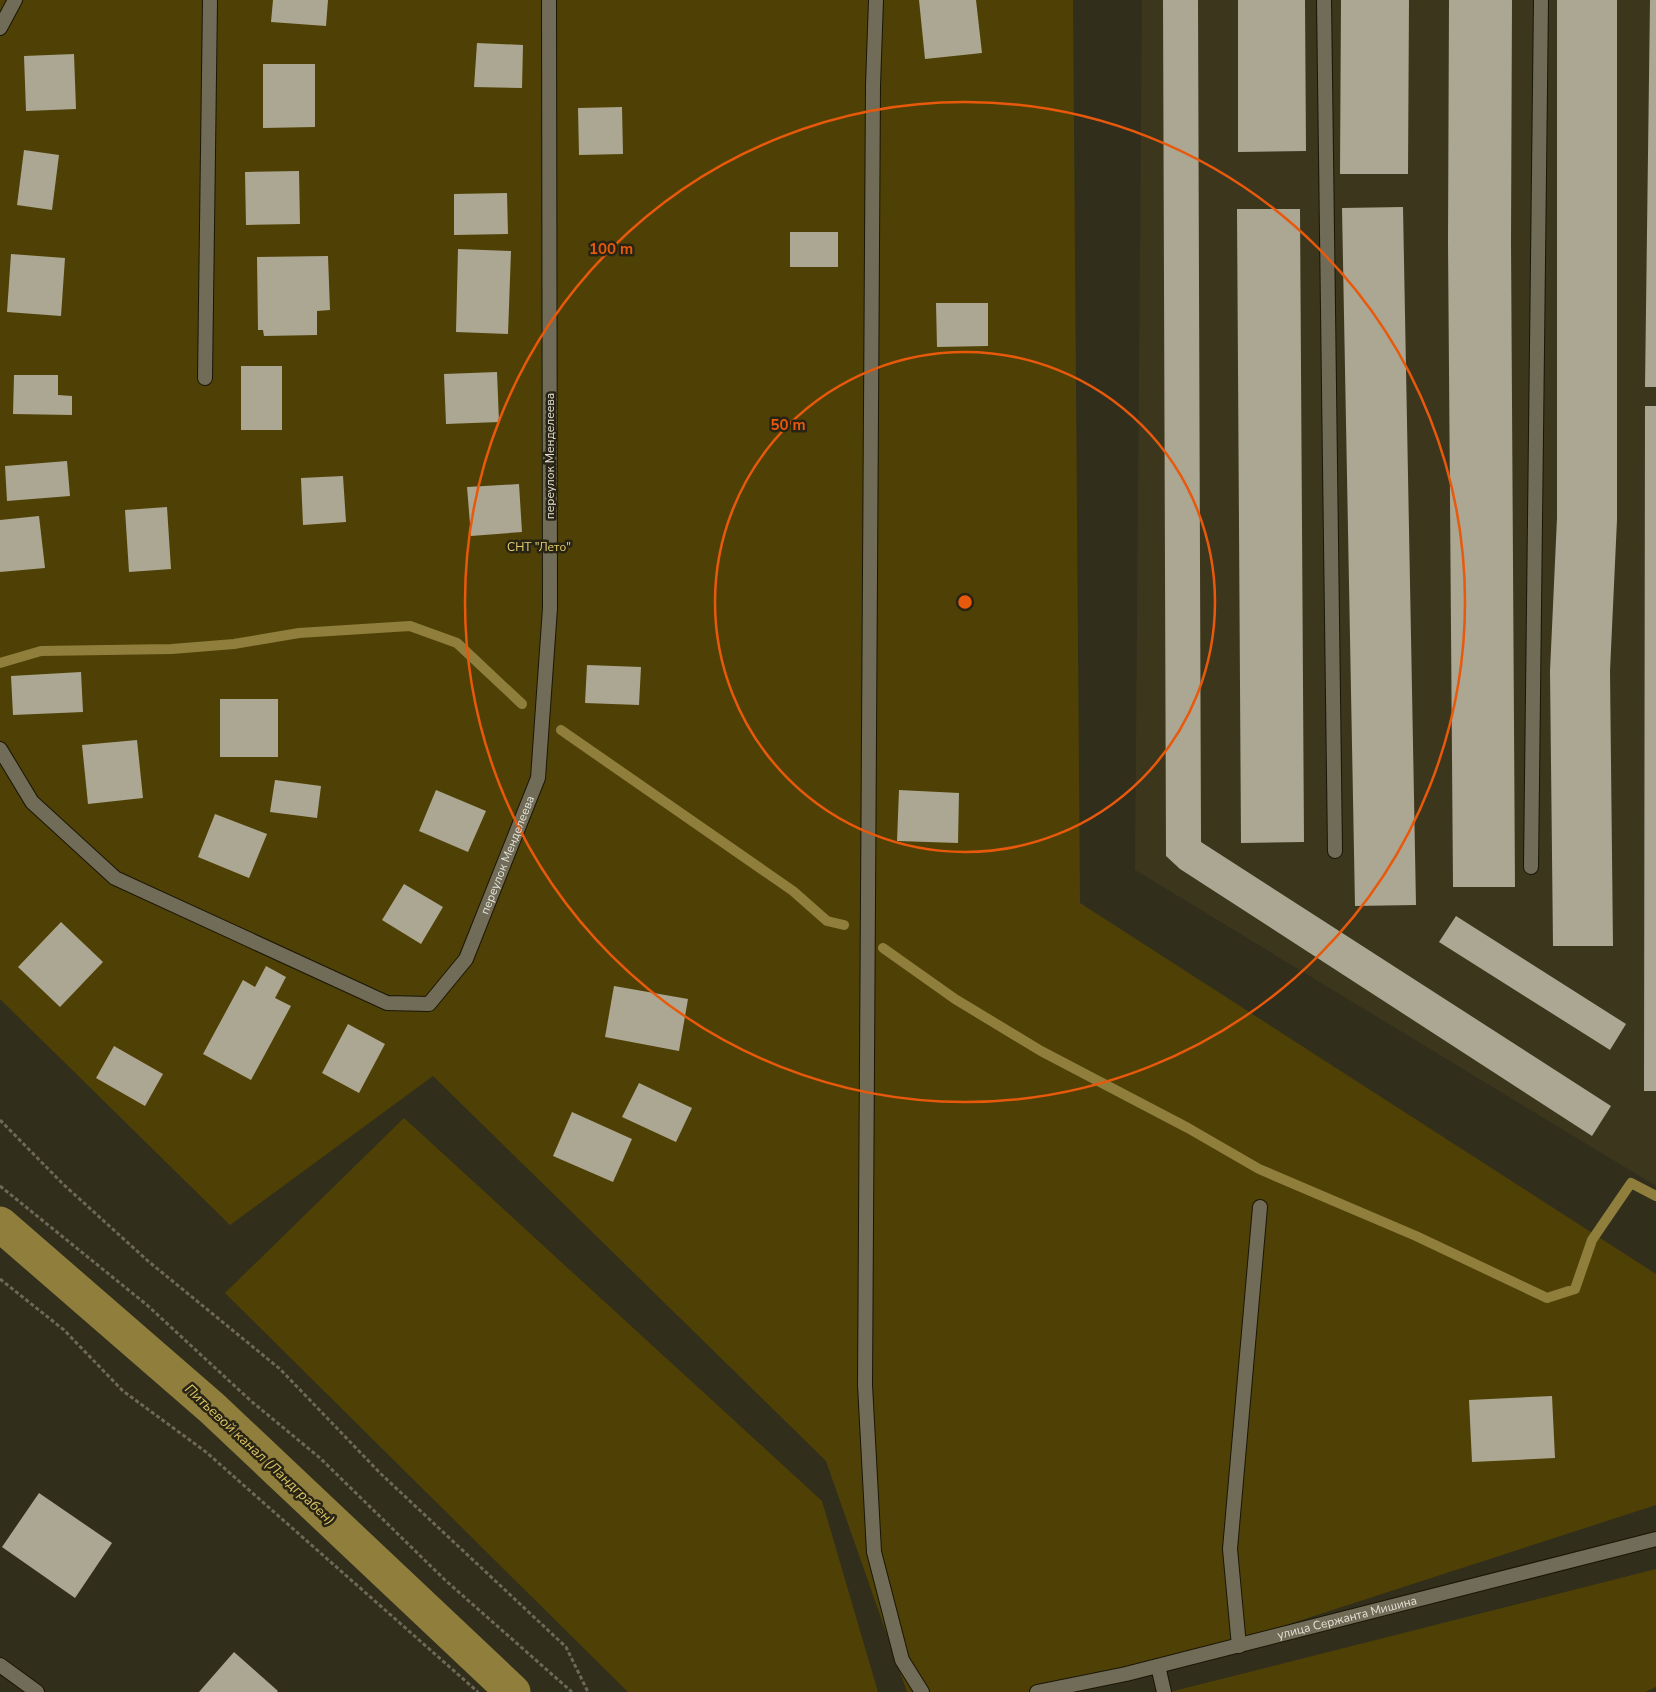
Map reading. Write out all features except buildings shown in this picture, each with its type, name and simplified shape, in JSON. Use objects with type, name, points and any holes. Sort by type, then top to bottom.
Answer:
[{"type":"street","points":[[0,28],[15,0]]},
{"type":"street","points":[[205,378],[210,0]]},
{"type":"street","name":"переулок Менделеева","points":[[0,749],[32,802],[115,878],[387,1003],[429,1004],[466,959],[538,778],[550,608],[548,0]]},
{"type":"street","points":[[876,0],[873,95],[865,1385],[874,1552],[902,1660],[922,1692]]},
{"type":"street","points":[[1324,0],[1335,851]]},
{"type":"street","points":[[1531,867],[1541,0]]},
{"type":"street","points":[[1239,1646],[1230,1549],[1260,1207]]},
{"type":"street","name":"улица Сержанта Мишина","points":[[1037,1692],[1126,1674],[1656,1540]]},
{"type":"street","points":[[0,1665],[37,1692]]},
{"type":"street","points":[[1158,1666],[1164,1692]]},
{"type":"path","points":[[0,1120],[63,1184],[148,1261],[280,1369],[381,1474],[566,1647],[588,1692]]},
{"type":"path","points":[[0,1186],[147,1306],[251,1401],[320,1458],[445,1580],[572,1692]]},
{"type":"path","points":[[0,1279],[64,1330],[123,1391],[206,1452],[478,1692]]},
{"type":"shaded area","points":[[1142,0],[1656,0],[1656,1186],[1135,870]]},
{"type":"green space","name":"СНТ \"Лето\"","points":[[0,0],[1073,0],[1080,903],[1656,1274],[1656,1505],[1080,1692],[907,1692],[826,1461],[433,1076],[230,1225],[0,999]]},
{"type":"green space","points":[[404,1118],[822,1501],[878,1692],[628,1692],[225,1293]]},
{"type":"green space","points":[[1656,1569],[1656,1687],[1645,1692],[1170,1692]]},
{"type":"waterway","points":[[0,663],[41,651],[172,649],[234,644],[299,633],[410,626],[457,643],[522,704]]},
{"type":"waterway","points":[[561,730],[793,891],[827,921],[844,925]]},
{"type":"waterway","points":[[883,948],[955,999],[1041,1051],[1188,1128],[1259,1169],[1416,1236],[1547,1298],[1575,1289],[1592,1240],[1631,1183],[1656,1196]]},
{"type":"waterway","name":"Питьевой канал (Ландграбен)","points":[[0,1224],[212,1408],[513,1692]]}]
